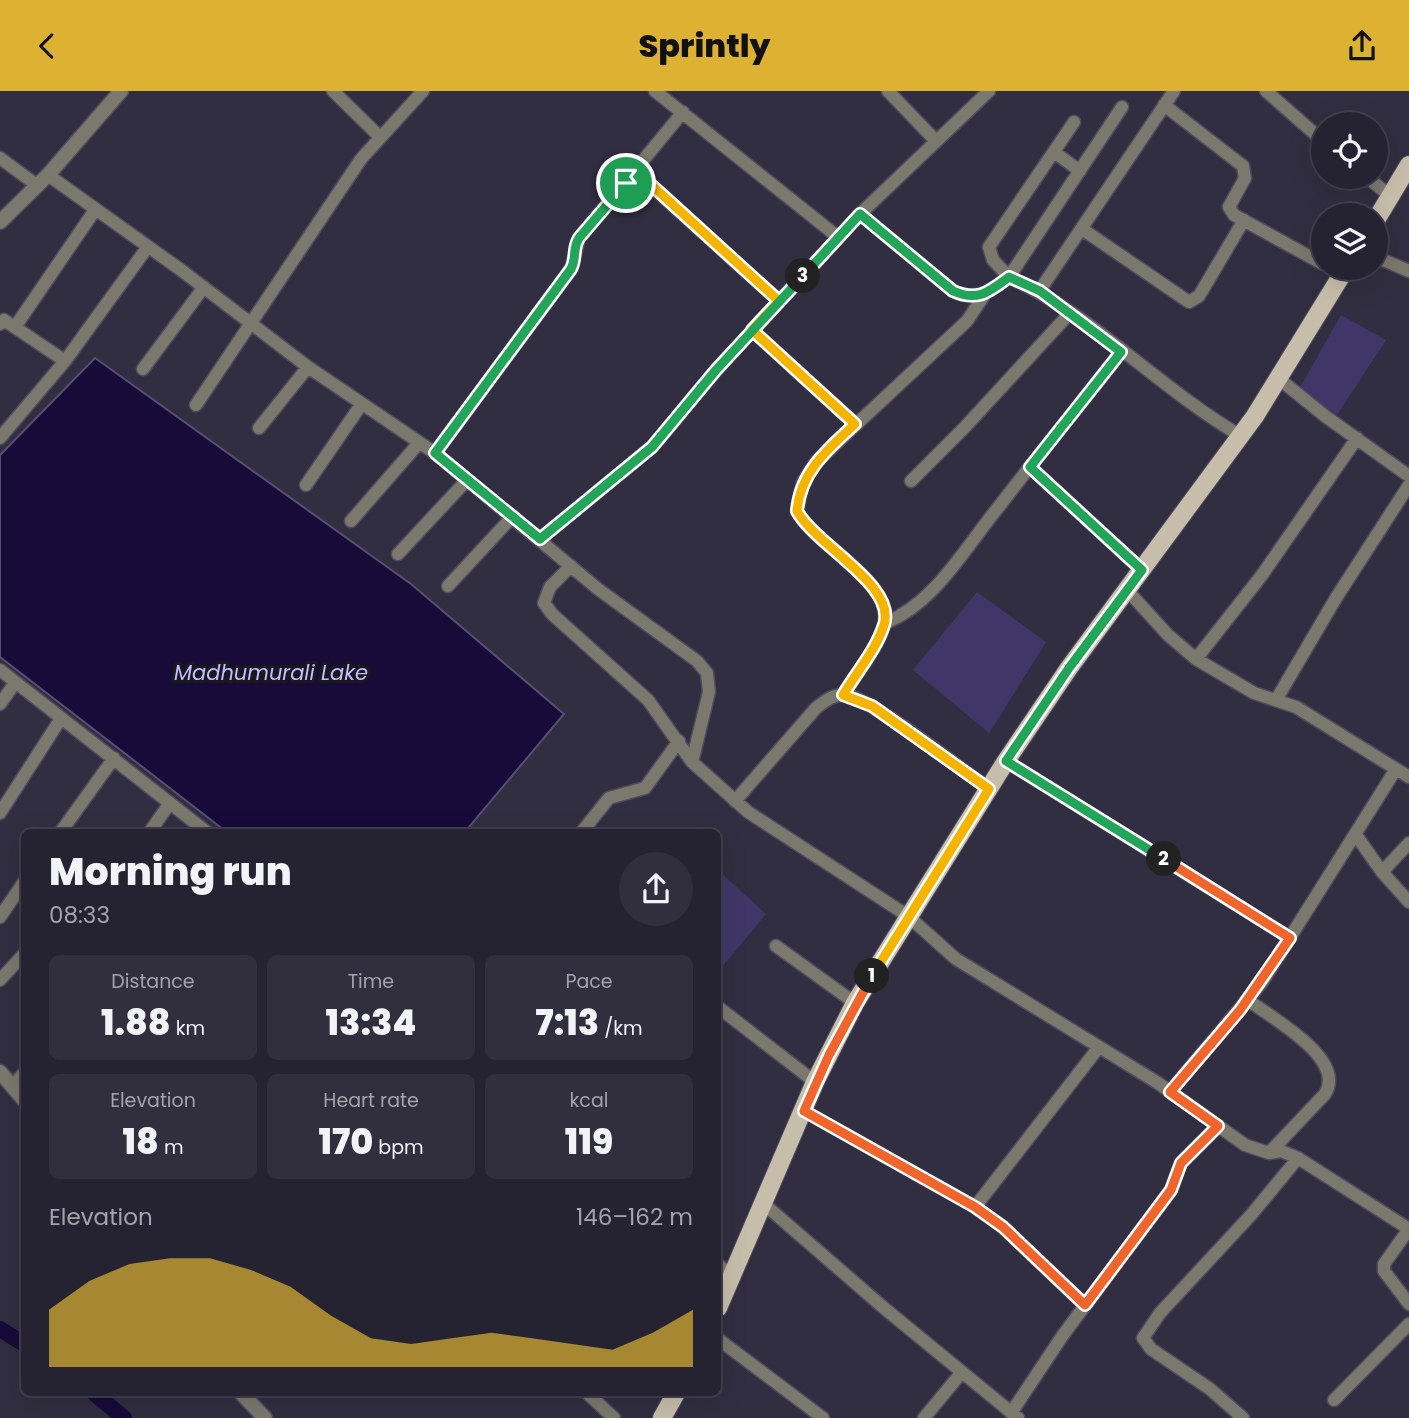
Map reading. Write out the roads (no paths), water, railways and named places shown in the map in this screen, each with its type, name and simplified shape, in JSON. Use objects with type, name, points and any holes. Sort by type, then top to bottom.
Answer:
[{"type":"main road","points":[[1386,203],[1409,165]]},
{"type":"main road","points":[[721,1292],[725,1270],[764,1204],[815,1083],[855,1003],[1006,761],[1127,590],[1241,436],[1278,378],[1333,280]]},
{"type":"main road","points":[[662,1418],[670,1396]]},
{"type":"street","points":[[0,222],[43,181],[121,91]]},
{"type":"street","points":[[333,91],[380,137]]},
{"type":"street","points":[[196,405],[317,221],[380,137],[423,91]]},
{"type":"street","points":[[655,91],[838,237]]},
{"type":"street","points":[[888,91],[936,141]]},
{"type":"street","points":[[540,539],[652,447],[752,330],[838,237],[989,91]]},
{"type":"street","points":[[1040,291],[1174,91]]},
{"type":"street","points":[[1266,91],[1311,130]]},
{"type":"street","points":[[1164,105],[1242,166],[1245,178],[1229,207],[1244,220],[1311,257]]},
{"type":"street","points":[[843,695],[885,623],[886,609],[882,597],[814,535],[797,511],[803,482],[816,462],[948,340],[977,308],[983,296],[1009,277],[1122,107]]},
{"type":"street","points":[[435,453],[571,269],[579,238],[683,112]]},
{"type":"street","points":[[1074,122],[989,247],[993,260],[1009,277],[1040,291],[1198,411],[1241,436]]},
{"type":"street","points":[[1054,152],[1080,171]]},
{"type":"street","points":[[0,158],[95,210],[204,287],[361,405],[435,453],[571,566],[697,660],[707,673],[709,692],[692,762]]},
{"type":"street","points":[[636,171],[779,301]]},
{"type":"street","points":[[1382,189],[1391,196]]},
{"type":"street","points":[[65,361],[5,322],[95,210]]},
{"type":"street","points":[[860,214],[953,291],[966,296],[983,296]]},
{"type":"street","points":[[1082,229],[1189,302],[1199,296],[1244,220]]},
{"type":"street","points":[[0,438],[65,361],[147,248]]},
{"type":"street","points":[[1388,262],[1409,271]]},
{"type":"street","points":[[143,369],[204,287]]},
{"type":"street","points":[[911,481],[965,428],[1070,313]]},
{"type":"street","points":[[752,330],[855,424]]},
{"type":"street","points":[[885,623],[901,617],[918,604],[1121,352]]},
{"type":"street","points":[[259,428],[308,367]]},
{"type":"street","points":[[1278,378],[1409,476]]},
{"type":"street","points":[[306,485],[361,405]]},
{"type":"street","points":[[1196,659],[1270,564],[1357,438]]},
{"type":"street","points":[[351,521],[419,443]]},
{"type":"street","points":[[1030,467],[1142,570]]},
{"type":"street","points":[[398,554],[467,480]]},
{"type":"street","points":[[1276,700],[1336,598],[1409,485]]},
{"type":"street","points":[[448,586],[513,516]]},
{"type":"street","points":[[571,566],[550,587],[544,603],[552,614],[648,701],[692,762],[735,801],[851,882],[908,916],[956,958],[1170,1092],[1245,1145],[1269,1153],[1281,1151],[1298,1158],[1409,1229],[1384,1264],[1384,1271],[1409,1304]]},
{"type":"street","points":[[1127,590],[1168,635],[1196,659],[1254,693],[1320,720],[1409,777]]},
{"type":"street","points":[[0,670],[203,829]]},
{"type":"street","points":[[0,704],[15,683]]},
{"type":"street","points":[[735,801],[816,708],[830,697],[843,695],[872,706],[989,789]]},
{"type":"street","points":[[0,813],[61,720]]},
{"type":"street","points":[[584,829],[609,798],[645,788],[679,741]]},
{"type":"street","points":[[63,829],[114,758]]},
{"type":"street","points":[[1006,761],[1290,938]]},
{"type":"street","points":[[1170,1092],[1248,1000],[1396,769]]},
{"type":"street","points":[[152,829],[170,803]]},
{"type":"street","points":[[1356,835],[1382,872],[1409,902]]},
{"type":"street","points":[[1382,872],[1409,843]]},
{"type":"street","points":[[0,916],[21,887]]},
{"type":"street","points":[[776,946],[855,1003]]},
{"type":"street","points":[[0,980],[21,957]]},
{"type":"street","points":[[1248,1000],[1309,1046],[1331,1072],[1331,1085],[1325,1094],[1269,1153]]},
{"type":"street","points":[[721,1009],[815,1083]]},
{"type":"street","points":[[975,1207],[1100,1047]]},
{"type":"street","points":[[0,1072],[21,1096]]},
{"type":"street","points":[[13,1085],[21,1076]]},
{"type":"street","points":[[804,1111],[975,1207],[1003,1227],[1085,1305]]},
{"type":"street","points":[[764,1204],[1015,1415],[1085,1305],[1171,1190],[1181,1163],[1218,1126]]},
{"type":"street","points":[[1243,1418],[1210,1389],[1151,1349],[1143,1338],[1160,1313],[1251,1215],[1298,1158]]},
{"type":"street","points":[[1334,1400],[1409,1324]]},
{"type":"street","points":[[721,1341],[823,1418]]},
{"type":"street","points":[[924,1418],[962,1372]]},
{"type":"street","points":[[244,1396],[265,1418]]},
{"type":"street","points":[[590,1396],[614,1418]]},
{"type":"water","name":"Madhumurali Lake","points":[[95,358],[411,584],[564,714],[467,829],[223,829],[0,657],[0,455]]},
{"type":"waterway","points":[[0,1329],[21,1342]]},
{"type":"waterway","points":[[98,1396],[124,1418]]}]
